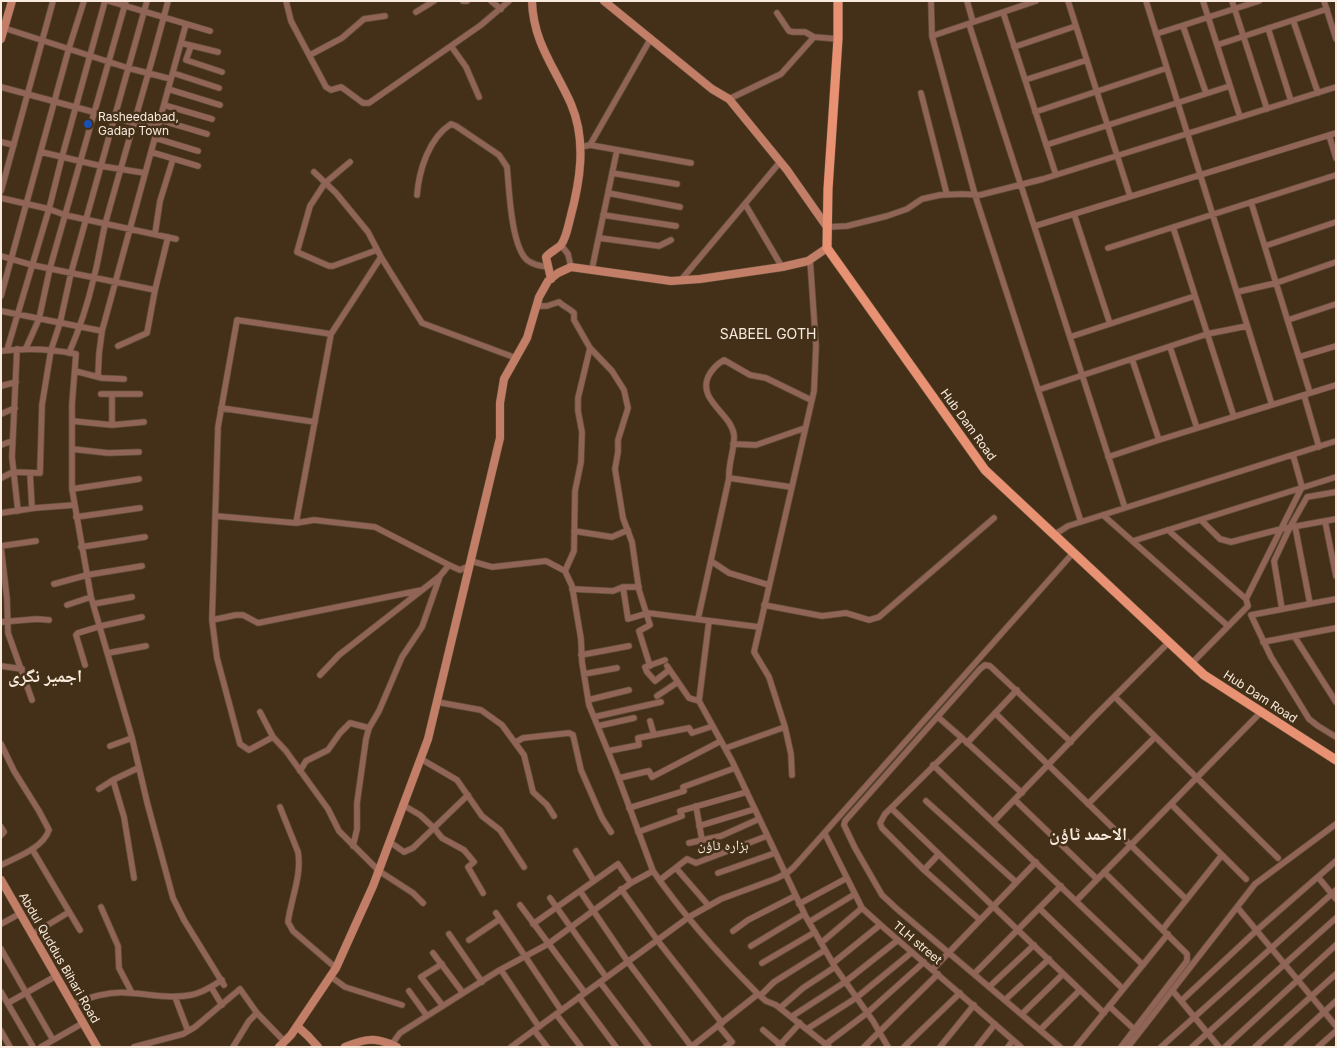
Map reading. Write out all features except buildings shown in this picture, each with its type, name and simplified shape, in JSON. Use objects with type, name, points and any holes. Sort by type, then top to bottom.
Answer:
[{"type":"main road","points":[[827,248],[828,189],[838,39],[838,1]]},
{"type":"main road","name":"Hub Dam Road","points":[[827,248],[985,470],[1191,664],[1218,685],[1336,760]]},
{"type":"street","points":[[1,38],[12,1]]},
{"type":"street","points":[[1,191],[53,1]]},
{"type":"street","points":[[1,296],[84,1]]},
{"type":"street","points":[[73,1004],[89,997],[132,993],[175,997],[193,995],[223,983],[173,898],[138,768],[132,738],[91,597],[72,489],[72,421],[76,354],[26,348],[4,351],[49,209],[90,55],[107,1],[125,3],[144,12],[210,31]]},
{"type":"street","points":[[1,478],[13,472],[40,473],[42,405],[51,350],[60,323],[71,273],[147,1]]},
{"type":"street","points":[[70,353],[81,327],[106,224],[168,1]]},
{"type":"street","points":[[286,1],[291,20],[328,89],[344,89],[366,103],[369,103],[451,46],[509,1]]},
{"type":"street","points":[[416,12],[434,1]]},
{"type":"street","points":[[491,1],[501,9]]},
{"type":"street","points":[[532,1],[535,30],[544,52],[572,106],[580,134],[581,147],[577,193],[567,232],[561,245],[552,250],[546,257],[551,279]]},
{"type":"street","points":[[604,1],[614,4],[712,89],[729,99],[780,162],[827,227],[847,226],[887,216],[907,209],[922,199],[946,195],[980,196],[1022,185],[1336,87]]},
{"type":"street","points":[[931,1],[932,36],[975,195],[1081,522]]},
{"type":"street","points":[[967,1],[971,23],[1125,508]]},
{"type":"street","points":[[932,36],[1036,1]]},
{"type":"street","points":[[1068,1],[1130,196]]},
{"type":"street","points":[[1146,1],[1272,405]]},
{"type":"street","points":[[1203,1],[1240,117]]},
{"type":"street","points":[[1232,1],[1267,108]]},
{"type":"street","points":[[1156,34],[1259,1]]},
{"type":"street","points":[[1324,1],[1336,39]]},
{"type":"street","points":[[26,348],[39,319],[50,268],[125,3]]},
{"type":"street","points":[[1217,45],[1327,9]]},
{"type":"street","points":[[1003,12],[1056,175]]},
{"type":"street","points":[[778,13],[789,31],[805,32],[814,37],[838,39]]},
{"type":"street","points":[[310,55],[342,38],[364,19],[385,16]]},
{"type":"street","points":[[1293,20],[1318,93]]},
{"type":"street","points":[[98,377],[102,331],[186,24]]},
{"type":"street","points":[[1014,47],[1076,26]]},
{"type":"street","points":[[1183,26],[1206,93]]},
{"type":"street","points":[[4,28],[149,74],[172,76],[219,88]]},
{"type":"street","points":[[1268,28],[1291,101]]},
{"type":"street","points":[[729,99],[781,74],[814,37]]},
{"type":"street","points":[[590,145],[651,38]]},
{"type":"street","points":[[181,43],[218,52]]},
{"type":"street","points":[[191,46],[186,60],[222,72]]},
{"type":"street","points":[[451,46],[466,68],[479,97]]},
{"type":"street","points":[[1025,80],[1087,60]]},
{"type":"street","points":[[1035,112],[1167,68]]},
{"type":"street","points":[[1046,145],[1230,86]]},
{"type":"street","points":[[1,87],[134,123],[158,127]]},
{"type":"street","points":[[168,89],[220,105]]},
{"type":"street","points":[[921,93],[946,195]]},
{"type":"street","points":[[164,105],[212,120]]},
{"type":"street","points":[[160,120],[207,134]]},
{"type":"street","points":[[417,194],[418,179],[425,159],[434,142],[448,126],[452,124],[456,126],[499,155],[507,166],[516,242],[526,259],[534,265],[548,267]]},
{"type":"street","points":[[1035,226],[1336,133]]},
{"type":"street","points":[[1329,135],[1336,158]]},
{"type":"street","points":[[155,138],[198,151]]},
{"type":"street","points":[[1,142],[14,145]]},
{"type":"street","points":[[581,147],[590,145],[691,163]]},
{"type":"street","points":[[592,269],[617,150]]},
{"type":"street","points":[[41,152],[145,174]]},
{"type":"street","points":[[151,152],[198,166]]},
{"type":"street","points":[[155,234],[160,201],[173,159]]},
{"type":"street","points":[[350,162],[326,183],[310,206],[297,252],[333,266],[377,250]]},
{"type":"street","points":[[680,280],[780,162]]},
{"type":"street","points":[[314,172],[326,183],[368,232],[380,257],[422,323],[516,358]]},
{"type":"street","points":[[612,173],[677,184]]},
{"type":"street","points":[[1108,248],[1336,175]]},
{"type":"street","points":[[608,194],[680,206]]},
{"type":"street","points":[[1,198],[49,209],[66,215],[176,239]]},
{"type":"street","points":[[1251,202],[1299,358],[1319,447]]},
{"type":"street","points":[[745,204],[782,267]]},
{"type":"street","points":[[1074,214],[1110,324]]},
{"type":"street","points":[[603,215],[676,226]]},
{"type":"street","points":[[1265,246],[1336,222]]},
{"type":"street","points":[[1173,227],[1234,417]]},
{"type":"street","points":[[118,346],[147,334],[168,237]]},
{"type":"street","points":[[598,238],[659,246],[671,240]]},
{"type":"street","points":[[561,245],[568,254],[571,267]]},
{"type":"street","points":[[134,1047],[183,1034],[240,989],[282,1044],[297,1026],[336,968],[379,871],[428,739],[500,438],[500,403],[504,379],[527,338],[539,297],[551,279],[558,273],[571,267],[671,281],[700,279],[782,267],[810,259],[827,248]]},
{"type":"street","points":[[1,256],[32,265],[155,290]]},
{"type":"street","points":[[296,523],[331,334],[380,257]]},
{"type":"street","points":[[792,775],[791,754],[770,677],[754,652],[814,391],[816,346],[810,259]]},
{"type":"street","points":[[1237,292],[1276,283],[1336,262]]},
{"type":"street","points":[[1070,337],[1195,296]]},
{"type":"street","points":[[537,306],[547,306],[559,302],[564,307],[570,308],[574,313],[574,320],[578,329],[590,348],[619,381],[624,390],[628,408],[618,440],[615,469],[624,518],[632,542],[639,587],[648,613],[650,625],[639,631],[650,666]]},
{"type":"street","points":[[1288,320],[1336,304]]},
{"type":"street","points":[[1,311],[102,331]]},
{"type":"street","points":[[273,737],[249,750],[240,744],[217,658],[212,620],[218,427],[238,320],[331,334]]},
{"type":"street","points":[[1038,390],[1208,334],[1247,326]]},
{"type":"street","points":[[1299,358],[1336,346]]},
{"type":"street","points":[[1170,347],[1197,428]]},
{"type":"street","points":[[565,571],[574,551],[574,491],[581,462],[578,398],[590,348]]},
{"type":"street","points":[[17,349],[12,441],[13,472],[18,511]]},
{"type":"street","points":[[1132,359],[1159,440]]},
{"type":"street","points":[[698,619],[729,478],[728,470],[734,434],[707,392],[706,381],[710,372],[724,360],[750,375],[766,378],[811,400]]},
{"type":"street","points":[[75,371],[98,377],[124,379]]},
{"type":"street","points":[[1,386],[16,382]]},
{"type":"street","points":[[1108,457],[1336,385]]},
{"type":"street","points":[[101,394],[140,394]]},
{"type":"street","points":[[112,395],[112,425]]},
{"type":"street","points":[[1,414],[15,408]]},
{"type":"street","points":[[221,408],[315,422]]},
{"type":"street","points":[[72,421],[112,425],[144,422]]},
{"type":"street","points":[[733,444],[756,445],[805,428]]},
{"type":"street","points":[[1,445],[12,441]]},
{"type":"street","points":[[1054,535],[1068,526],[1336,442]]},
{"type":"street","points":[[72,449],[108,453],[139,452]]},
{"type":"street","points":[[1246,599],[1302,488],[1293,455]]},
{"type":"street","points":[[30,473],[32,508]]},
{"type":"street","points":[[1133,541],[1336,477]]},
{"type":"street","points":[[729,478],[791,487]]},
{"type":"street","points":[[72,489],[139,479]]},
{"type":"street","points":[[1282,609],[1274,561],[1307,497],[1336,492]]},
{"type":"street","points":[[1,513],[32,508],[74,505]]},
{"type":"street","points":[[76,517],[140,508]]},
{"type":"street","points":[[1103,515],[1228,626]]},
{"type":"street","points":[[216,516],[296,523],[314,520],[375,528],[460,570],[470,564],[492,567],[546,562],[565,571],[572,589],[581,639],[588,700],[653,871],[708,941],[759,995],[780,1008],[828,1046],[924,962]]},
{"type":"street","points":[[764,605],[829,617],[846,613],[869,620],[879,617],[994,518]]},
{"type":"street","points":[[1201,520],[1220,538],[1230,542],[1281,528],[1336,520]]},
{"type":"street","points":[[1324,521],[1336,576]]},
{"type":"street","points":[[1292,527],[1310,604]]},
{"type":"street","points":[[574,532],[612,537],[628,530]]},
{"type":"street","points":[[1168,530],[1246,599],[1248,606],[1191,664]]},
{"type":"street","points":[[81,547],[145,537]]},
{"type":"street","points":[[32,700],[8,633],[1,546],[36,541]]},
{"type":"street","points":[[511,1047],[689,917],[721,899],[785,874],[794,867],[1072,553]]},
{"type":"street","points":[[711,561],[729,573],[769,584]]},
{"type":"street","points":[[320,675],[339,655],[440,576],[449,565]]},
{"type":"street","points":[[54,584],[87,575],[142,566]]},
{"type":"street","points":[[353,846],[357,829],[357,803],[369,728],[379,711],[402,657],[422,627],[440,576]]},
{"type":"street","points":[[572,589],[614,591],[624,587],[639,587]]},
{"type":"street","points":[[624,587],[628,619],[648,613],[759,627]]},
{"type":"street","points":[[212,620],[243,615],[251,621],[258,623],[422,590]]},
{"type":"street","points":[[67,605],[91,597]]},
{"type":"street","points":[[93,604],[132,597]]},
{"type":"street","points":[[1336,599],[1251,615],[1271,658],[1309,719],[1336,737]]},
{"type":"street","points":[[85,665],[76,635],[100,626],[142,616]]},
{"type":"street","points":[[1,622],[49,620]]},
{"type":"street","points":[[709,621],[699,701],[726,748],[804,914],[834,965],[888,1047]]},
{"type":"street","points":[[1264,642],[1336,628]]},
{"type":"street","points":[[1294,636],[1336,702]]},
{"type":"street","points":[[994,822],[1093,718],[1168,643]]},
{"type":"street","points":[[108,654],[146,646]]},
{"type":"street","points":[[582,655],[629,646]]},
{"type":"street","points":[[1060,1047],[882,895],[844,825],[845,820],[985,665],[990,666],[1017,690],[1071,742]]},
{"type":"street","points":[[1,666],[22,669]]},
{"type":"street","points":[[650,666],[667,666],[655,681],[645,667],[650,666]]},
{"type":"street","points":[[667,666],[689,698],[699,701]]},
{"type":"street","points":[[584,674],[617,668]]},
{"type":"street","points":[[658,696],[678,682]]},
{"type":"street","points":[[588,700],[629,690]]},
{"type":"street","points":[[967,743],[1017,690]]},
{"type":"street","points":[[1115,698],[1278,858]]},
{"type":"street","points":[[437,702],[481,710],[502,725],[516,742],[524,756],[533,792],[547,805],[554,816]]},
{"type":"street","points":[[594,717],[661,702]]},
{"type":"street","points":[[260,712],[273,737],[286,751],[328,809],[339,831],[379,871],[413,893],[423,903]]},
{"type":"street","points":[[1076,900],[1260,712]]},
{"type":"street","points":[[995,714],[1186,899]]},
{"type":"street","points":[[938,716],[1022,793]]},
{"type":"street","points":[[598,726],[634,718]]},
{"type":"street","points":[[650,721],[654,735]]},
{"type":"street","points":[[300,772],[306,761],[328,750],[350,723],[369,728]]},
{"type":"street","points":[[608,751],[639,745],[638,738],[689,728],[692,733],[713,726]]},
{"type":"street","points":[[726,748],[785,728]]},
{"type":"street","points":[[516,742],[523,738],[569,733],[573,735],[581,770],[602,818],[611,832]]},
{"type":"street","points":[[1088,804],[1155,737]]},
{"type":"street","points":[[110,746],[132,738]]},
{"type":"street","points":[[962,738],[891,808],[881,819],[880,823],[882,828],[924,870],[980,920]]},
{"type":"street","points":[[619,778],[649,771],[652,777],[722,741]]},
{"type":"street","points":[[1,744],[14,771],[49,830],[46,836],[32,849],[1,865]]},
{"type":"street","points":[[421,759],[453,776],[468,794],[485,820],[494,824],[500,830],[524,867]]},
{"type":"street","points":[[933,765],[1143,964]]},
{"type":"street","points":[[99,790],[113,780],[138,768]]},
{"type":"street","points":[[629,808],[684,791],[683,787],[735,768]]},
{"type":"street","points":[[113,780],[124,817],[134,878]]},
{"type":"street","points":[[638,832],[682,816],[680,811],[747,792]]},
{"type":"street","points":[[390,842],[402,851],[408,851],[419,843],[468,794]]},
{"type":"street","points":[[1015,800],[1097,879]]},
{"type":"street","points":[[926,801],[1016,882]]},
{"type":"street","points":[[1171,804],[1246,879]]},
{"type":"street","points":[[404,805],[420,815],[442,838],[467,852],[474,862],[468,867],[483,893]]},
{"type":"street","points":[[696,806],[702,840]]},
{"type":"street","points":[[280,807],[300,859],[298,883],[288,922],[290,929],[336,968]]},
{"type":"street","points":[[891,808],[1104,1013]]},
{"type":"street","points":[[699,826],[755,809]]},
{"type":"street","points":[[689,843],[721,836],[759,819]]},
{"type":"street","points":[[1128,1047],[1255,884],[1336,824]]},
{"type":"street","points":[[1,827],[4,832],[1,835]]},
{"type":"street","name":"TLH street","points":[[825,834],[862,908],[1021,1047]]},
{"type":"street","points":[[660,880],[687,859],[696,863],[767,836]]},
{"type":"street","points":[[32,849],[80,930]]},
{"type":"street","points":[[576,851],[594,881]]},
{"type":"street","points":[[718,873],[775,853]]},
{"type":"street","points":[[924,870],[940,854]]},
{"type":"street","points":[[1163,929],[1222,855]]},
{"type":"street","points":[[1181,1001],[1257,930],[1336,861]]},
{"type":"street","points":[[933,969],[1036,862]]},
{"type":"street","points":[[533,924],[618,864],[630,882]]},
{"type":"street","points":[[676,868],[709,906]]},
{"type":"street","points":[[345,1047],[368,1038],[395,1046],[400,1033],[501,970],[526,958],[548,944],[630,882],[653,871]]},
{"type":"street","points":[[1104,872],[1168,934],[1187,954],[1188,959],[1121,1047]]},
{"type":"street","points":[[1161,1047],[1334,894],[1318,877]]},
{"type":"street","points":[[799,904],[847,878]]},
{"type":"street","name":"Abdul Quddus Bihari Road","points":[[1,880],[97,1047]]},
{"type":"street","points":[[974,974],[1061,886]]},
{"type":"street","points":[[621,889],[732,1042],[725,1047]]},
{"type":"street","points":[[580,891],[628,962],[691,1047],[774,982],[826,950]]},
{"type":"street","points":[[809,922],[855,894]]},
{"type":"street","points":[[733,931],[748,920],[795,896]]},
{"type":"street","points":[[550,898],[606,977]]},
{"type":"street","points":[[520,905],[616,1047]]},
{"type":"street","points":[[101,907],[118,946],[119,968],[132,993]]},
{"type":"street","points":[[1237,907],[1336,1026]]},
{"type":"street","points":[[821,943],[862,908]]},
{"type":"street","points":[[1038,908],[1123,988]]},
{"type":"street","points":[[33,934],[68,912]]},
{"type":"street","points":[[1,924],[20,913]]},
{"type":"street","points":[[496,913],[581,1047]]},
{"type":"street","points":[[752,946],[804,914]]},
{"type":"street","points":[[1192,1047],[1336,918]]},
{"type":"street","points":[[469,940],[500,920]]},
{"type":"street","points":[[780,1008],[834,965],[880,924]]},
{"type":"street","points":[[762,963],[815,932]]},
{"type":"street","points":[[449,934],[482,982]]},
{"type":"street","points":[[1076,1047],[1168,934]]},
{"type":"street","points":[[791,1017],[845,982],[898,940]]},
{"type":"street","points":[[989,987],[1034,945]]},
{"type":"street","points":[[1225,1047],[1336,945]]},
{"type":"street","points":[[1,949],[53,1040]]},
{"type":"street","points":[[807,1029],[856,998],[912,952]]},
{"type":"street","points":[[433,953],[463,993]]},
{"type":"street","points":[[1005,1000],[1049,959]]},
{"type":"street","points":[[442,964],[421,977],[443,1006]]},
{"type":"street","points":[[501,970],[547,1047]]},
{"type":"street","points":[[864,1047],[938,974]]},
{"type":"street","points":[[1022,1014],[1064,974]]},
{"type":"street","points":[[1256,1047],[1336,974]]},
{"type":"street","points":[[8,1004],[56,976]]},
{"type":"street","points":[[330,976],[345,987],[402,1005]]},
{"type":"street","points":[[600,982],[649,1047]]},
{"type":"street","points":[[211,987],[222,1005]]},
{"type":"street","points":[[1040,1030],[1080,990]]},
{"type":"street","points":[[1172,990],[1219,1047]]},
{"type":"street","points":[[1,992],[33,1047]]},
{"type":"street","points":[[409,992],[426,1016]]},
{"type":"street","points":[[904,1047],[960,993]]},
{"type":"street","points":[[175,997],[188,1031]]},
{"type":"street","points":[[1286,1047],[1336,1001]]},
{"type":"street","points":[[940,1047],[974,1005]]},
{"type":"street","points":[[1110,1006],[1135,1030]]},
{"type":"street","points":[[233,1047],[249,1021],[257,1013]]},
{"type":"street","points":[[41,1047],[83,1023]]},
{"type":"street","points":[[763,1030],[780,1046],[800,1023]]},
{"type":"street","points":[[977,1047],[995,1024]]},
{"type":"street","points":[[297,1026],[318,1047]]},
{"type":"street","points":[[1,1031],[10,1047]]},
{"type":"street","points":[[1318,1047],[1336,1031]]},
{"type":"street","points":[[1008,1047],[1014,1040]]},
{"type":"place","name":"Rasheedabad, Gadap Town","points":[[88,124]]},
{"type":"district","name":"SABEEL GOTH","points":[[768,335]]},
{"type":"district","name":"اجمیر نگری","points":[[45,677]]},
{"type":"district","name":"الاحمد ٹاؤن","points":[[1088,835]]},
{"type":"district","name":"ہزارہ ٹاؤن","points":[[723,846]]}]
